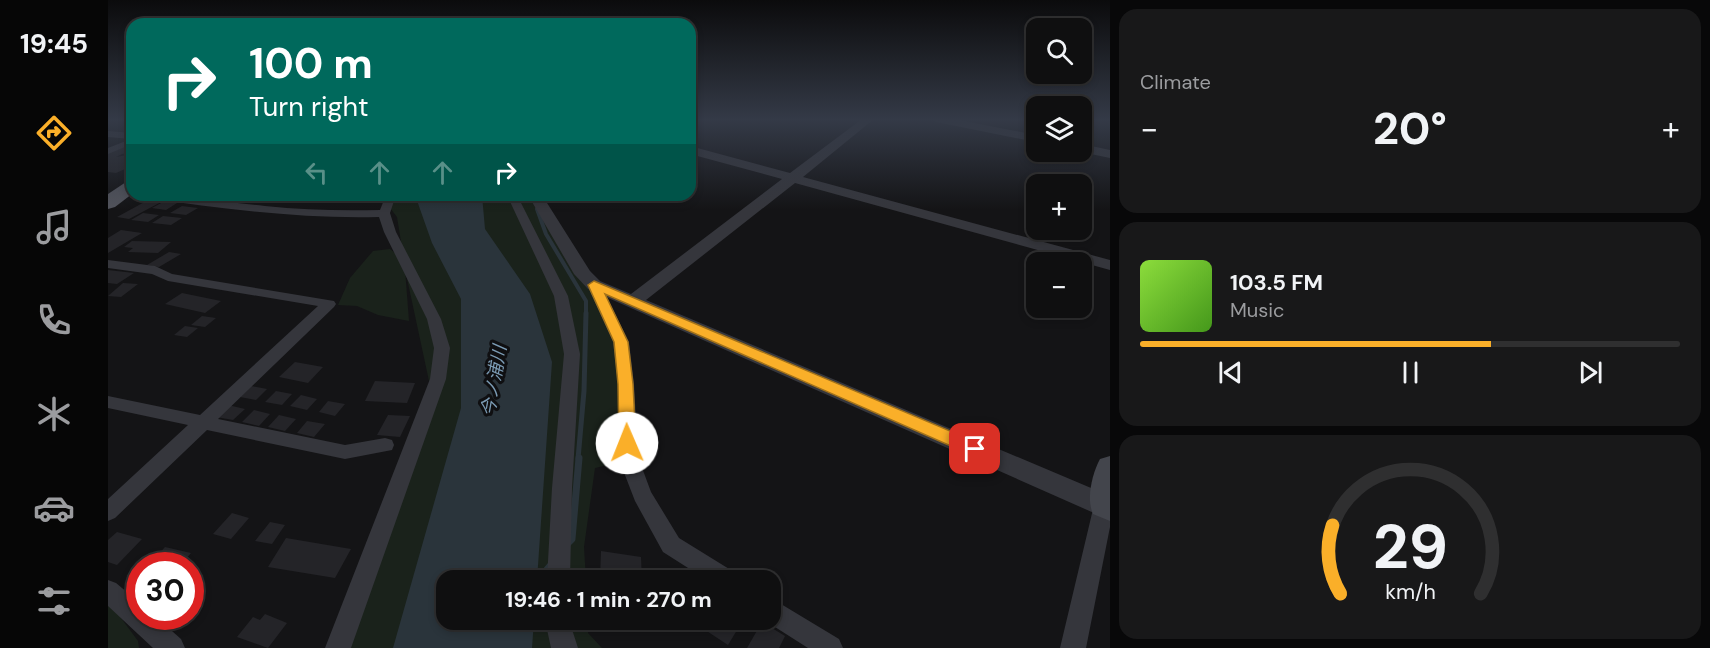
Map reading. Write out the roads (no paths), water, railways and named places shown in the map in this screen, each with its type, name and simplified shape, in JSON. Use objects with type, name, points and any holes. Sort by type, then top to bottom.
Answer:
[{"type":"main road","points":[[108,203],[126,192]]},
{"type":"main road","points":[[1107,506],[1110,467]]},
{"type":"street","points":[[634,301],[830,149]]},
{"type":"street","points":[[1092,150],[1110,154]]},
{"type":"street","points":[[696,152],[1110,265]]},
{"type":"street","points":[[192,201],[297,213],[340,215],[384,213]]},
{"type":"street","points":[[207,203],[211,201]]},
{"type":"street","points":[[338,648],[438,379],[442,348],[434,319],[399,252],[384,213],[389,201]]},
{"type":"street","points":[[515,201],[561,296],[572,354],[562,488],[559,570]]},
{"type":"street","points":[[539,201],[583,274],[594,285],[621,342],[626,384],[628,457],[642,495],[671,545],[710,570]]},
{"type":"street","points":[[108,264],[155,270],[168,277],[329,304],[108,512]]},
{"type":"street","points":[[594,285],[1107,506],[1073,648]]},
{"type":"street","points":[[108,402],[345,452],[385,445]]},
{"type":"street","points":[[108,591],[172,648]]},
{"type":"street","points":[[781,616],[830,648]]},
{"type":"street","points":[[559,630],[565,648]]},
{"type":"water","name":"今ノ浦川","points":[[417,201],[483,201],[485,229],[530,294],[552,362],[538,570],[436,570],[436,630],[533,630],[532,648],[393,648],[461,408],[461,299],[432,243]]},
{"type":"waterway","points":[[537,209],[546,234],[586,301],[586,313]]},
{"type":"waterway","points":[[578,459],[584,391],[586,313]]},
{"type":"waterway","points":[[568,543],[572,539],[579,458]]},
{"type":"waterway","points":[[547,570],[550,566]]}]
